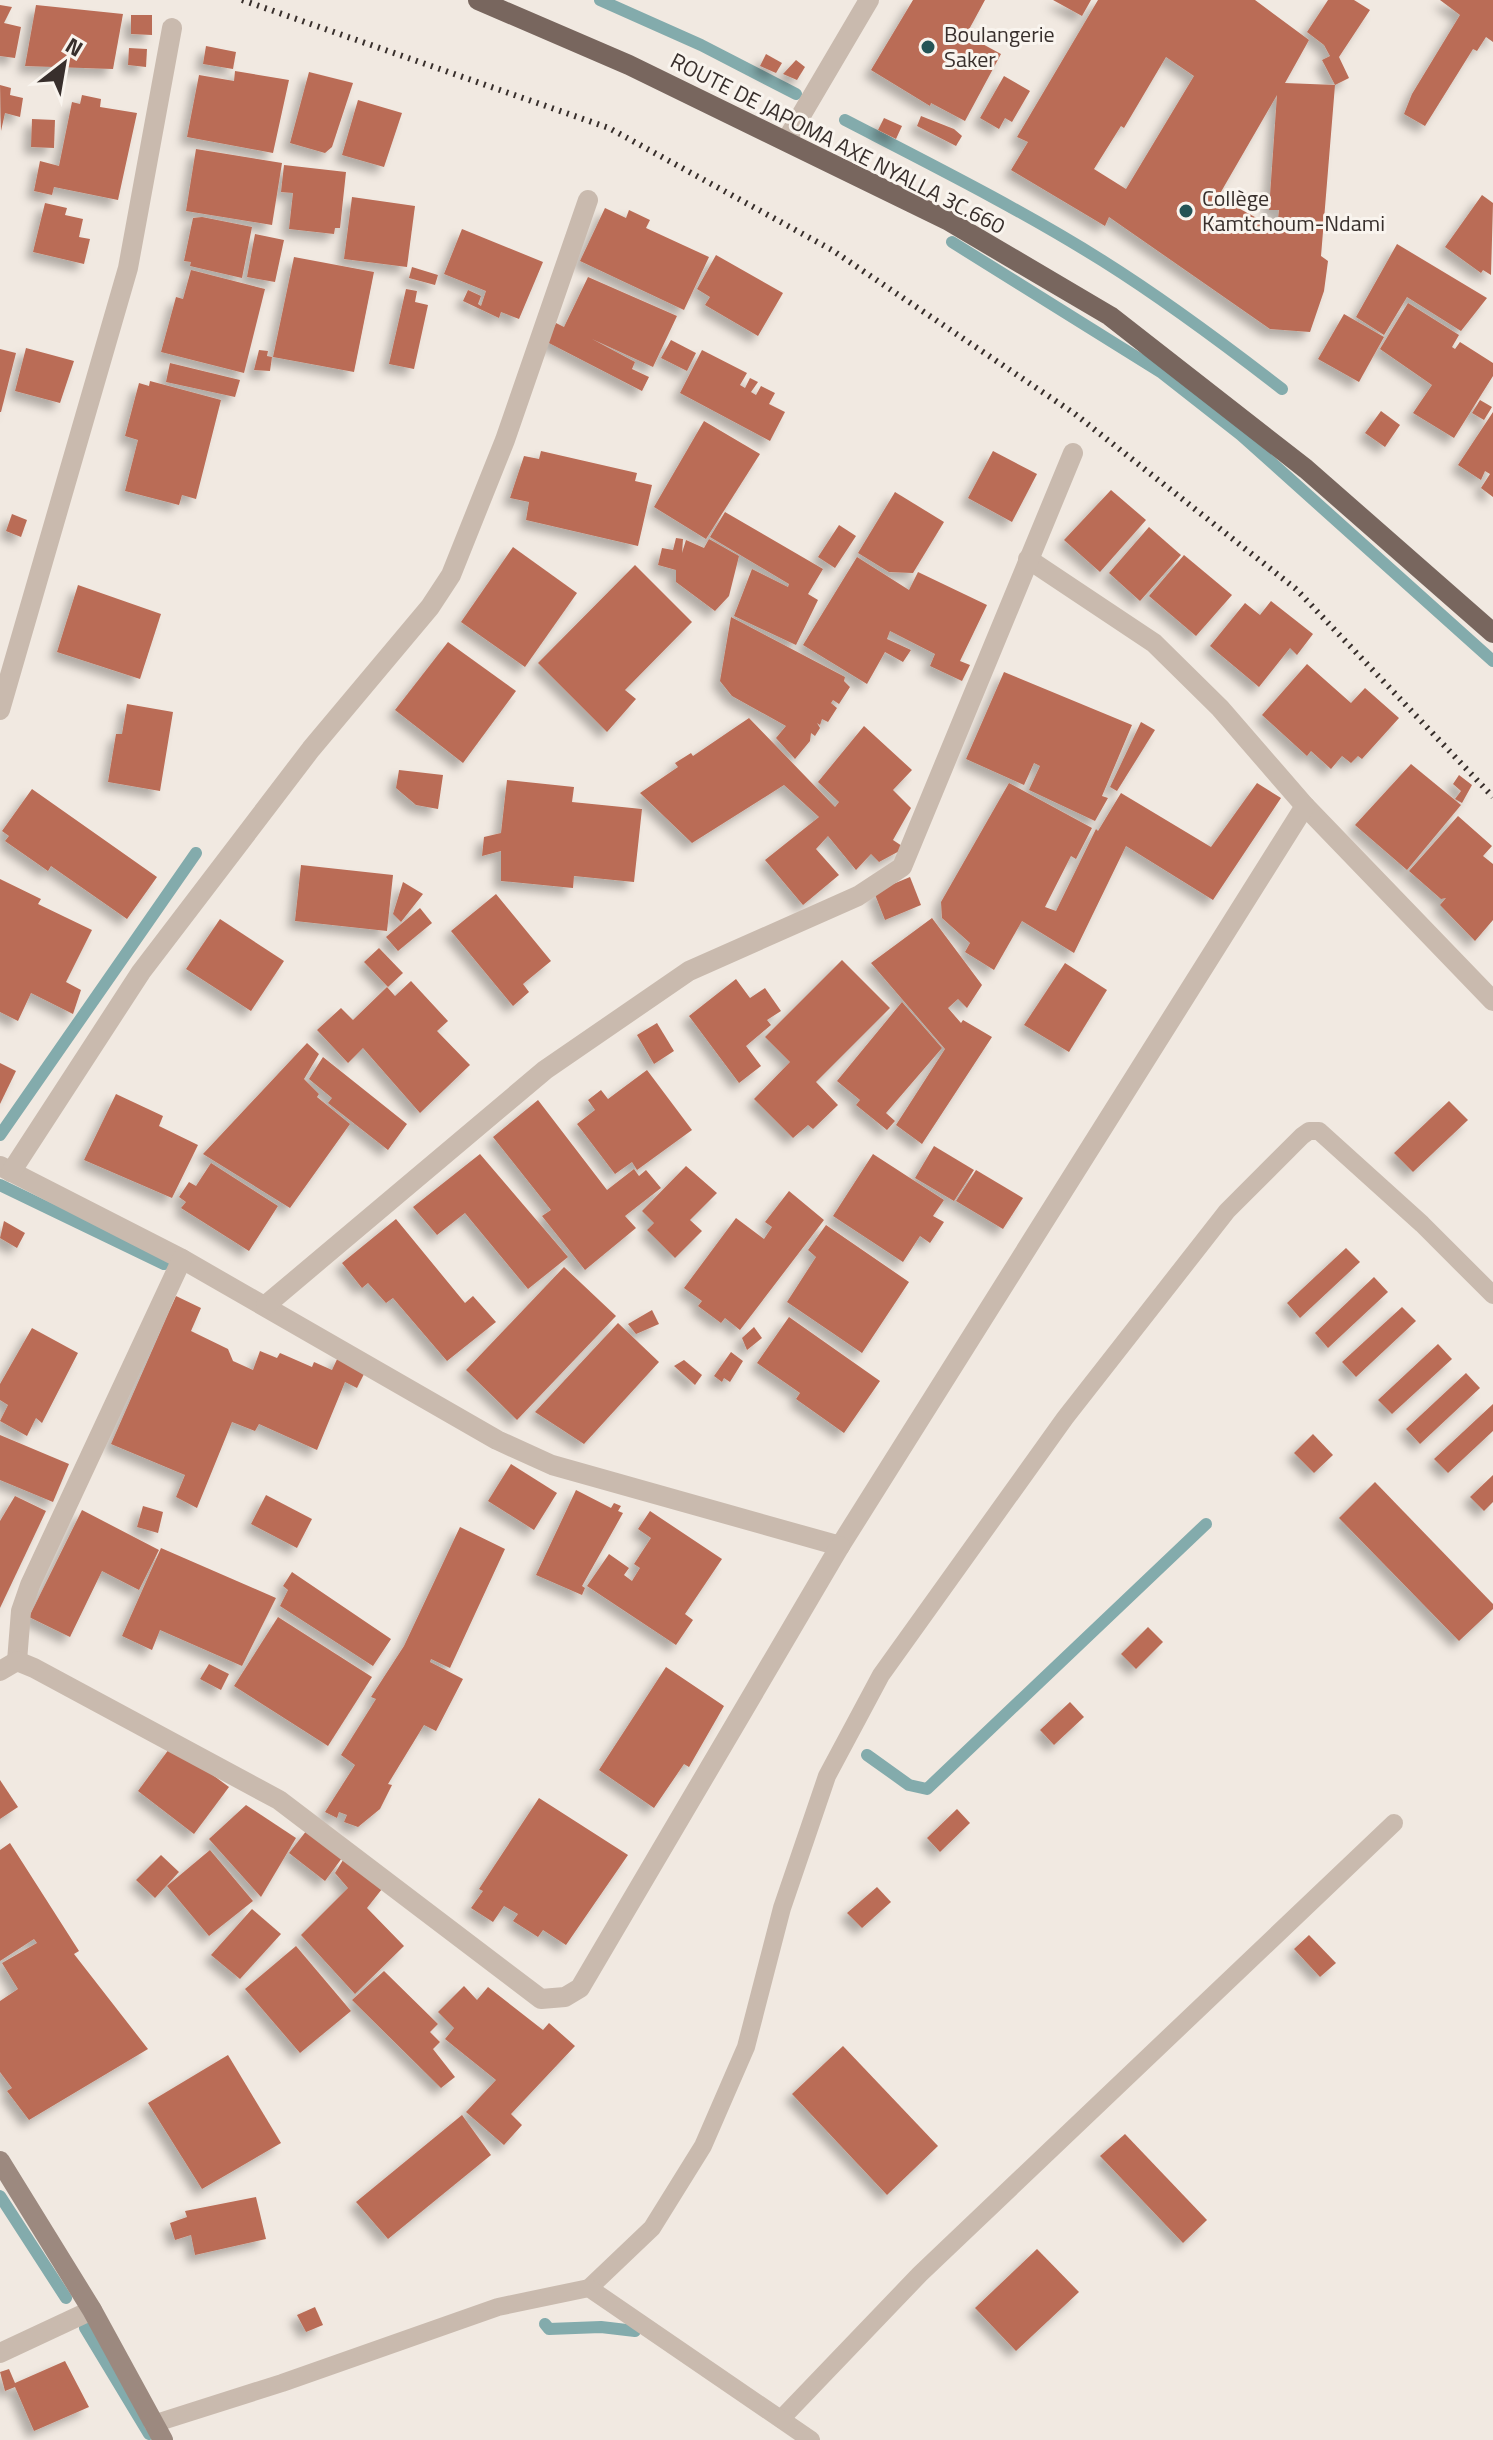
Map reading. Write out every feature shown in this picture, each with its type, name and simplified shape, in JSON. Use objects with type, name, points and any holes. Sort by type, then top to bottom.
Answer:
[{"type":"main road","name":"ROUTE DE JAPOMA AXE NYALLA 3C.660","points":[[478,0],[629,65],[947,220],[1110,316],[1306,469],[1493,633]]},
{"type":"main road","points":[[0,2161],[92,2310],[158,2432]]},
{"type":"street","points":[[786,141],[869,0]]},
{"type":"street","points":[[0,710],[9,641],[128,268],[172,28]]},
{"type":"street","points":[[588,200],[505,440],[451,575],[430,607],[311,749],[141,972],[6,1169],[182,1259],[497,1440],[552,1465],[840,1546]]},
{"type":"street","points":[[266,1305],[545,1070],[689,971],[858,896],[902,867],[1073,453]]},
{"type":"street","points":[[1028,559],[1154,643],[1220,708],[1305,806],[1493,1001]]},
{"type":"street","points":[[182,1259],[30,1585],[8,1666],[279,1800],[541,1999],[565,1997],[580,1988],[840,1546],[1305,806]]},
{"type":"street","points":[[0,2353],[92,2310]]},
{"type":"lane","points":[[158,2432],[282,2383],[498,2307],[589,2288],[652,2228],[703,2146],[746,2047],[782,1908],[827,1776],[881,1675],[1065,1418],[1227,1211],[1302,1136],[1309,1131],[1319,1131],[1422,1224],[1493,1295]]},
{"type":"lane","points":[[781,2419],[920,2274],[1394,1823]]},
{"type":"lane","points":[[589,2288],[811,2440]]},
{"type":"building","points":[[913,0],[985,0],[966,35],[1001,54],[965,121],[931,103],[930,106],[871,70]]},
{"type":"building","points":[[1053,0],[1091,0],[1082,16]]},
{"type":"building","name":"Collège Kamtchoum-Ndami","points":[[1098,0],[1255,0],[1309,40],[1285,83],[1335,85],[1321,256],[1328,261],[1324,291],[1310,332],[1270,329],[1109,217],[1105,226],[1011,170],[1028,142],[1017,137]],"holes":[[[1166,57],[1194,76],[1126,189],[1094,169],[1121,126],[1124,128]],[[1277,95],[1269,210],[1279,210],[1277,229],[1218,197]]]},
{"type":"building","points":[[1328,0],[1354,0],[1370,10],[1339,57],[1349,78],[1335,85],[1322,60],[1330,56],[1324,45],[1307,32]]},
{"type":"building","points":[[1440,0],[1493,0],[1493,42],[1486,37],[1477,51],[1473,49],[1425,126],[1404,114],[1412,94],[1460,15]]},
{"type":"building","points":[[0,5],[12,7],[4,23],[21,27],[15,58],[0,56]]},
{"type":"building","points":[[36,5],[123,14],[113,69],[25,66]]},
{"type":"building","points":[[131,15],[152,15],[152,35],[131,34]]},
{"type":"building","points":[[206,46],[236,52],[233,69],[203,64]]},
{"type":"building","points":[[129,48],[147,49],[146,67],[128,65]]},
{"type":"building","points":[[766,54],[782,63],[776,73],[760,66]]},
{"type":"building","points":[[796,60],[805,67],[797,80],[783,74]]},
{"type":"building","points":[[235,71],[289,80],[273,153],[187,137],[199,75],[234,81]]},
{"type":"building","points":[[309,72],[353,83],[332,147],[325,153],[290,143]]},
{"type":"building","points":[[1004,76],[1030,91],[1012,122],[1005,118],[999,129],[980,118]]},
{"type":"building","points":[[0,85],[11,88],[10,95],[23,98],[20,117],[5,113],[1,131]]},
{"type":"building","points":[[82,95],[101,99],[100,107],[137,113],[118,200],[54,187],[52,195],[34,191],[40,161],[59,166],[72,102],[80,104]]},
{"type":"building","points":[[358,100],[402,113],[384,167],[342,155]]},
{"type":"building","points":[[921,116],[954,129],[962,136],[956,146],[917,126]]},
{"type":"building","points":[[884,118],[902,126],[896,139],[878,130]]},
{"type":"building","points":[[32,119],[55,120],[54,148],[31,147]]},
{"type":"building","points":[[196,149],[282,163],[272,225],[186,211]]},
{"type":"building","points":[[284,165],[346,172],[340,228],[335,228],[334,234],[289,229],[293,193],[281,192]]},
{"type":"building","points":[[1482,195],[1493,203],[1491,275],[1483,270],[1481,273],[1445,247]]},
{"type":"building","points":[[352,197],[415,206],[407,267],[344,259]]},
{"type":"building","points":[[45,203],[67,208],[65,215],[83,219],[79,237],[90,239],[84,264],[33,252]]},
{"type":"building","points":[[605,208],[626,218],[629,210],[650,220],[646,228],[709,257],[684,310],[580,261]]},
{"type":"building","points":[[193,218],[252,227],[242,278],[190,266],[191,262],[184,261]]},
{"type":"building","points":[[462,229],[543,262],[519,319],[501,312],[499,318],[463,301],[468,290],[481,296],[478,304],[481,306],[486,291],[444,274]]},
{"type":"building","points":[[255,234],[284,240],[275,282],[247,277]]},
{"type":"building","points":[[1397,244],[1487,298],[1461,331],[1407,297],[1384,335],[1356,317]]},
{"type":"building","points":[[716,255],[783,293],[758,336],[705,305],[710,297],[697,289]]},
{"type":"building","points":[[294,257],[374,272],[354,372],[273,357]]},
{"type":"building","points":[[412,267],[438,275],[435,285],[409,278]]},
{"type":"building","points":[[191,270],[265,289],[244,373],[161,352],[176,297],[183,299]]},
{"type":"building","points":[[588,277],[677,316],[653,367],[592,339],[635,362],[632,369],[649,377],[642,391],[547,342],[556,323],[564,327]]},
{"type":"building","points":[[406,289],[417,291],[415,302],[428,305],[414,369],[389,364]]},
{"type":"building","points":[[1408,303],[1459,335],[1452,347],[1455,349],[1460,342],[1493,363],[1493,376],[1454,438],[1413,413],[1432,385],[1380,349]]},
{"type":"building","points":[[1344,314],[1384,337],[1359,382],[1318,359]]},
{"type":"building","points":[[671,340],[696,353],[687,371],[661,358]]},
{"type":"building","points":[[26,348],[74,361],[60,403],[15,391]]},
{"type":"building","points":[[0,349],[16,353],[1,412],[0,412]]},
{"type":"building","points":[[259,350],[268,351],[267,356],[272,357],[270,371],[254,370]]},
{"type":"building","points":[[702,350],[747,373],[740,385],[745,388],[750,378],[758,382],[751,392],[756,395],[761,386],[775,393],[769,404],[785,412],[770,441],[680,393]]},
{"type":"building","points":[[170,363],[240,380],[235,397],[166,382]]},
{"type":"building","points":[[150,381],[221,400],[196,499],[182,495],[179,505],[125,491],[138,440],[125,436],[139,383],[149,386]]},
{"type":"building","points":[[1480,400],[1492,407],[1484,420],[1472,413]]},
{"type":"building","points":[[1381,411],[1400,425],[1385,447],[1365,433]]},
{"type":"building","points":[[1493,412],[1493,497],[1481,488],[1490,474],[1485,471],[1481,480],[1458,465]]},
{"type":"building","points":[[704,421],[760,454],[706,539],[654,507]]},
{"type":"building","points":[[541,451],[637,473],[635,481],[652,485],[638,546],[526,520],[529,502],[510,498],[524,456],[539,459]]},
{"type":"building","points":[[993,451],[1037,474],[1012,522],[968,498]]},
{"type":"building","points":[[1111,490],[1146,520],[1100,572],[1064,540]]},
{"type":"building","points":[[895,492],[944,522],[913,573],[889,572],[858,553]]},
{"type":"building","points":[[725,512],[823,569],[808,594],[818,600],[796,645],[734,616],[752,569],[788,587],[789,584],[710,537]]},
{"type":"building","points":[[12,514],[27,520],[21,537],[6,531]]},
{"type":"building","points":[[839,525],[856,536],[835,568],[818,557]]},
{"type":"building","points":[[1149,527],[1181,555],[1140,601],[1109,573]]},
{"type":"building","points":[[676,538],[683,539],[682,553],[686,540],[704,548],[709,539],[739,556],[729,596],[715,611],[676,582],[676,570],[658,565],[662,548],[673,550]]},
{"type":"building","points":[[513,547],[577,593],[525,667],[461,622]]},
{"type":"building","points":[[1184,555],[1232,595],[1196,636],[1149,596]]},
{"type":"building","points":[[857,557],[909,590],[918,572],[987,605],[960,661],[970,665],[962,681],[930,666],[935,654],[890,631],[887,639],[911,650],[903,662],[885,652],[867,684],[803,645]]},
{"type":"building","points":[[635,565],[692,622],[625,690],[636,699],[607,732],[538,663]]},
{"type":"building","points":[[78,585],[161,614],[140,679],[57,652]]},
{"type":"building","points":[[1271,601],[1313,634],[1297,655],[1290,648],[1259,687],[1210,646],[1245,603],[1260,615]]},
{"type":"building","points":[[731,617],[845,677],[844,681],[850,687],[839,704],[833,700],[831,703],[837,708],[828,722],[822,719],[820,725],[817,723],[820,728],[815,736],[811,733],[810,741],[795,759],[776,738],[786,726],[732,696],[720,681]]},
{"type":"building","points":[[448,642],[516,691],[463,763],[395,710]]},
{"type":"building","points":[[1307,664],[1351,703],[1365,688],[1399,718],[1362,759],[1358,756],[1351,763],[1342,756],[1331,769],[1311,751],[1307,756],[1262,715]]},
{"type":"building","points":[[1004,672],[1132,725],[1102,796],[1108,798],[1095,821],[1029,790],[1040,766],[1034,763],[1024,785],[966,759]]},
{"type":"building","points":[[127,704],[173,712],[160,791],[108,782],[116,734],[122,734]]},
{"type":"building","points":[[749,718],[835,807],[839,802],[818,782],[864,726],[912,770],[893,790],[911,808],[893,840],[905,848],[879,862],[871,854],[856,870],[828,836],[816,849],[839,875],[803,905],[765,860],[819,817],[784,785],[692,843],[640,793],[678,767],[675,763],[691,753],[693,756]]},
{"type":"building","points":[[1141,722],[1155,730],[1117,791],[1110,787]]},
{"type":"building","points":[[1411,764],[1461,805],[1407,870],[1355,825]]},
{"type":"building","points":[[399,770],[443,775],[438,809],[416,805],[396,788]]},
{"type":"building","points":[[1459,775],[1472,785],[1462,803],[1455,799],[1461,791],[1453,784]]},
{"type":"building","points":[[507,780],[574,787],[572,802],[642,809],[634,882],[574,876],[573,888],[501,881],[501,851],[482,856],[484,837],[501,833]]},
{"type":"building","points":[[1009,783],[1092,828],[1076,859],[1071,856],[1045,907],[1056,911],[1096,829],[1098,831],[1121,793],[1211,847],[1257,783],[1281,798],[1213,900],[1126,846],[1074,953],[1022,921],[994,970],[965,952],[970,943],[942,918],[941,902]]},
{"type":"building","points":[[32,789],[157,877],[127,919],[51,866],[48,871],[5,841],[9,836],[2,831]]},
{"type":"building","points":[[1458,816],[1492,846],[1483,856],[1493,864],[1493,920],[1475,941],[1440,905],[1446,898],[1441,899],[1409,871]]},
{"type":"building","points":[[301,865],[393,875],[387,931],[295,921]]},
{"type":"building","points":[[910,877],[921,905],[885,920],[874,892]]},
{"type":"building","points":[[0,879],[41,899],[38,904],[92,930],[66,982],[81,990],[73,1014],[31,993],[18,1021],[0,1012]]},
{"type":"building","points":[[403,882],[423,894],[401,922],[393,914]]},
{"type":"building","points":[[496,894],[551,961],[523,984],[529,992],[513,1006],[451,931]]},
{"type":"building","points":[[420,908],[432,923],[398,951],[386,937]]},
{"type":"building","points":[[932,918],[982,985],[967,1008],[958,999],[948,1008],[961,1023],[963,1020],[992,1037],[922,1144],[896,1125],[945,1049],[871,963]]},
{"type":"building","points":[[220,919],[284,961],[251,1011],[186,969]]},
{"type":"building","points":[[379,948],[403,973],[388,987],[364,962]]},
{"type":"building","points":[[842,960],[890,1008],[816,1082],[838,1105],[813,1129],[808,1125],[793,1138],[754,1099],[790,1062],[765,1037]]},
{"type":"building","points":[[1065,963],[1107,990],[1069,1052],[1024,1025]]},
{"type":"building","points":[[736,979],[750,998],[765,988],[781,1011],[767,1020],[771,1025],[746,1046],[761,1066],[739,1083],[689,1016]]},
{"type":"building","points":[[411,981],[448,1021],[437,1031],[470,1065],[420,1113],[363,1048],[348,1063],[317,1030],[341,1008],[353,1020],[387,987],[395,996]]},
{"type":"building","points":[[902,1002],[942,1048],[886,1113],[895,1121],[887,1130],[856,1105],[860,1100],[837,1081]]},
{"type":"building","points":[[657,1023],[674,1051],[654,1064],[637,1035]]},
{"type":"building","points":[[307,1043],[319,1054],[304,1079],[319,1094],[317,1097],[350,1124],[290,1208],[203,1154]]},
{"type":"building","points":[[323,1057],[407,1124],[388,1150],[328,1103],[332,1098],[309,1079]]},
{"type":"building","points":[[0,1063],[16,1071],[0,1104]]},
{"type":"building","points":[[647,1070],[692,1130],[637,1170],[632,1162],[615,1174],[577,1124],[595,1110],[588,1100],[601,1090],[608,1099]]},
{"type":"building","points":[[116,1094],[163,1116],[159,1126],[198,1145],[172,1198],[84,1160]]},
{"type":"building","points":[[538,1100],[607,1190],[634,1169],[639,1176],[646,1170],[661,1188],[625,1216],[636,1228],[585,1270],[542,1216],[551,1210],[493,1137]]},
{"type":"building","points":[[1449,1101],[1468,1120],[1413,1172],[1394,1153]]},
{"type":"building","points":[[934,1146],[974,1170],[954,1201],[915,1178]]},
{"type":"building","points":[[480,1154],[568,1257],[528,1289],[465,1213],[437,1235],[413,1207]]},
{"type":"building","points":[[873,1154],[944,1200],[933,1216],[944,1222],[930,1243],[920,1236],[903,1262],[833,1216]]},
{"type":"building","points":[[211,1163],[278,1206],[249,1251],[181,1208],[186,1202],[179,1197],[189,1182],[196,1186]]},
{"type":"building","points":[[686,1166],[717,1193],[690,1220],[702,1231],[675,1258],[647,1230],[654,1223],[642,1211]]},
{"type":"building","points":[[976,1170],[1023,1198],[1003,1229],[956,1201]]},
{"type":"building","points":[[789,1191],[824,1220],[740,1330],[725,1318],[721,1323],[698,1306],[702,1301],[684,1288],[736,1218],[764,1239],[772,1227],[765,1222]]},
{"type":"building","points":[[396,1219],[465,1303],[473,1296],[496,1322],[447,1361],[393,1298],[386,1303],[368,1283],[362,1288],[342,1263]]},
{"type":"building","points":[[4,1221],[25,1233],[17,1248],[0,1238]]},
{"type":"building","points":[[826,1225],[909,1282],[862,1353],[787,1302],[816,1257],[808,1250]]},
{"type":"building","points":[[1346,1248],[1360,1262],[1300,1318],[1287,1303]]},
{"type":"building","points":[[564,1267],[616,1316],[517,1420],[466,1370]]},
{"type":"building","points":[[1374,1277],[1388,1292],[1328,1348],[1315,1333]]},
{"type":"building","points":[[176,1296],[201,1308],[191,1331],[228,1349],[233,1361],[253,1370],[260,1351],[277,1358],[280,1353],[312,1367],[314,1362],[332,1370],[339,1355],[367,1368],[357,1388],[345,1382],[317,1450],[259,1424],[255,1431],[232,1422],[197,1508],[176,1497],[185,1475],[111,1444]]},
{"type":"building","points":[[1402,1307],[1416,1321],[1356,1377],[1342,1362]]},
{"type":"building","points":[[652,1310],[659,1324],[636,1334],[628,1324]]},
{"type":"building","points":[[789,1317],[880,1381],[844,1433],[796,1399],[800,1393],[757,1363]]},
{"type":"building","points":[[618,1323],[659,1362],[584,1444],[535,1412]]},
{"type":"building","points":[[754,1327],[762,1338],[747,1350],[742,1338]]},
{"type":"building","points":[[32,1328],[78,1353],[42,1423],[36,1418],[27,1436],[0,1421],[8,1405],[0,1400],[0,1384]]},
{"type":"building","points":[[1438,1344],[1452,1359],[1392,1414],[1378,1400]]},
{"type":"building","points":[[731,1352],[743,1361],[730,1382],[724,1378],[722,1382],[714,1376]]},
{"type":"building","points":[[684,1360],[702,1375],[695,1385],[674,1366]]},
{"type":"building","points":[[1466,1373],[1480,1388],[1420,1444],[1406,1429]]},
{"type":"building","points":[[1493,1404],[1493,1431],[1448,1473],[1434,1459]]},
{"type":"building","points":[[1313,1434],[1333,1455],[1314,1473],[1294,1453]]},
{"type":"building","points":[[0,1435],[69,1464],[53,1502],[0,1480]]},
{"type":"building","points":[[511,1464],[557,1493],[534,1530],[488,1501]]},
{"type":"building","points":[[1493,1475],[1493,1502],[1484,1511],[1470,1497]]},
{"type":"building","points":[[1375,1482],[1493,1604],[1493,1609],[1459,1641],[1339,1518]]},
{"type":"building","points":[[576,1490],[611,1508],[614,1503],[621,1506],[618,1511],[623,1513],[582,1586],[585,1588],[582,1595],[536,1575]]},
{"type":"building","points":[[266,1495],[312,1519],[297,1548],[251,1524]]},
{"type":"building","points":[[15,1496],[46,1511],[0,1608],[0,1521]]},
{"type":"building","points":[[143,1506],[163,1512],[158,1533],[137,1527]]},
{"type":"building","points":[[82,1510],[159,1550],[139,1590],[102,1571],[70,1637],[29,1617]]},
{"type":"building","points":[[650,1511],[722,1559],[685,1614],[693,1620],[676,1645],[587,1586],[609,1554],[629,1568],[624,1575],[632,1581],[640,1568],[634,1564],[651,1538],[638,1529]]},
{"type":"building","points":[[460,1527],[505,1549],[450,1668],[431,1659],[430,1662],[463,1679],[436,1731],[424,1725],[388,1784],[392,1785],[380,1809],[358,1827],[344,1822],[347,1815],[339,1812],[337,1818],[325,1812],[355,1765],[341,1755],[376,1699],[371,1697],[404,1646]]},
{"type":"building","points":[[161,1548],[276,1598],[242,1666],[160,1630],[152,1650],[122,1636]]},
{"type":"building","points":[[292,1572],[391,1639],[373,1666],[280,1606],[288,1590],[283,1586]]},
{"type":"building","points":[[278,1617],[372,1677],[328,1746],[234,1686]]},
{"type":"building","points":[[1148,1627],[1163,1642],[1136,1669],[1121,1654]]},
{"type":"building","points":[[209,1664],[229,1674],[221,1690],[200,1679]]},
{"type":"building","points":[[666,1667],[724,1706],[689,1767],[684,1764],[654,1808],[599,1770]]},
{"type":"building","points":[[1070,1702],[1084,1717],[1054,1745],[1040,1730]]},
{"type":"building","points":[[172,1745],[229,1787],[194,1834],[138,1791]]},
{"type":"building","points":[[0,1780],[18,1807],[0,1819]]},
{"type":"building","points":[[539,1798],[628,1855],[566,1945],[543,1930],[538,1937],[513,1921],[518,1914],[504,1906],[493,1922],[471,1908],[483,1891],[479,1889]]},
{"type":"building","points":[[246,1805],[296,1838],[261,1897],[209,1839]]},
{"type":"building","points":[[957,1809],[970,1823],[940,1852],[927,1838]]},
{"type":"building","points":[[307,1830],[342,1858],[325,1881],[289,1853]]},
{"type":"building","points":[[10,1843],[79,1951],[74,1954],[148,2049],[29,2120],[7,2091],[12,2088],[0,2072],[0,2001],[18,1989],[2,1963],[37,1943],[34,1939],[0,1961],[0,1850]]},
{"type":"building","points":[[210,1850],[253,1901],[209,1936],[167,1886]]},
{"type":"building","points":[[161,1855],[179,1872],[155,1898],[136,1880]]},
{"type":"building","points":[[343,1860],[382,1889],[367,1908],[404,1946],[355,1994],[301,1935],[348,1888],[335,1873]]},
{"type":"building","points":[[877,1887],[891,1902],[862,1928],[847,1913]]},
{"type":"building","points":[[252,1909],[281,1934],[240,1979],[211,1955]]},
{"type":"building","points":[[1309,1935],[1336,1963],[1320,1977],[1294,1949]]},
{"type":"building","points":[[296,1946],[351,2011],[300,2053],[245,1989]]},
{"type":"building","points":[[384,1971],[438,2024],[430,2032],[440,2042],[433,2049],[455,2077],[441,2088],[352,2000]]},
{"type":"building","points":[[464,1986],[477,2000],[488,1987],[543,2030],[549,2023],[575,2046],[511,2114],[522,2125],[504,2145],[466,2112],[496,2080],[445,2039],[454,2028],[438,2012]]},
{"type":"building","points":[[843,2046],[938,2146],[887,2195],[792,2094]]},
{"type":"building","points":[[228,2055],[281,2143],[202,2189],[148,2103]]},
{"type":"building","points":[[462,2115],[491,2155],[388,2239],[356,2202]]},
{"type":"building","points":[[1125,2134],[1207,2220],[1183,2243],[1100,2156]]},
{"type":"building","points":[[256,2197],[266,2239],[195,2255],[191,2235],[175,2240],[170,2223],[187,2217],[185,2211]]},
{"type":"building","points":[[1037,2249],[1079,2292],[1016,2351],[975,2308]]},
{"type":"building","points":[[315,2307],[323,2325],[306,2332],[297,2315]]},
{"type":"building","points":[[65,2361],[89,2407],[34,2431],[15,2387],[5,2391],[0,2372],[9,2369],[15,2383]]},
{"type":"waterway","points":[[600,0],[701,45],[796,94]]},
{"type":"waterway","points":[[845,120],[1008,205],[1103,261],[1194,323],[1282,389]]},
{"type":"waterway","points":[[952,242],[1162,373],[1241,435],[1493,661]]},
{"type":"waterway","points":[[0,1135],[196,853]]},
{"type":"waterway","points":[[0,1185],[164,1264]]},
{"type":"waterway","points":[[867,1755],[909,1785],[927,1789],[1206,1524]]},
{"type":"waterway","points":[[0,2196],[66,2298]]},
{"type":"waterway","points":[[545,2324],[549,2329],[601,2327],[635,2331]]},
{"type":"waterway","points":[[85,2328],[149,2434]]},
{"type":"railway","points":[[242,0],[609,128],[832,250],[1075,414],[1296,589],[1493,797]]},
{"type":"place","name":"Boulangerie Saker","points":[[928,47]]},
{"type":"place","name":"Collège Kamtchoum-Ndami","points":[[1186,211]]}]
